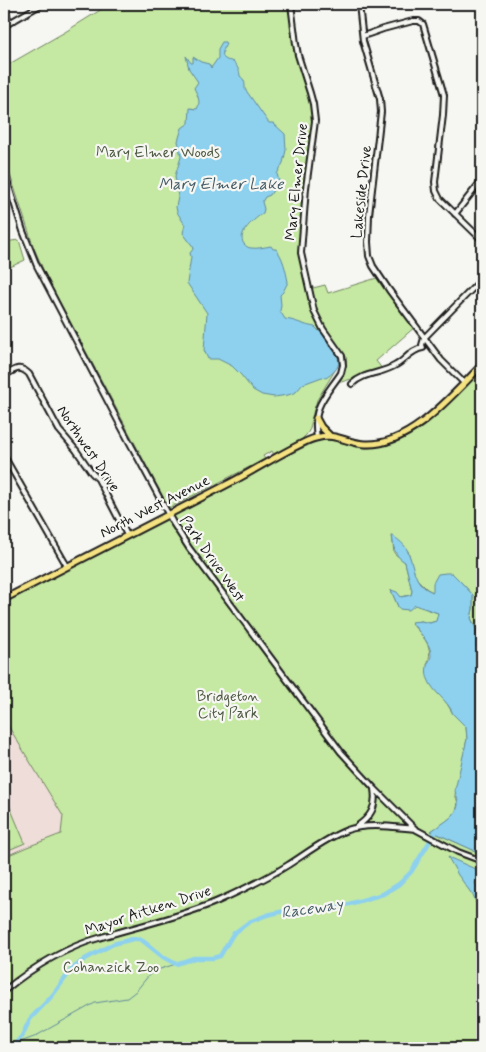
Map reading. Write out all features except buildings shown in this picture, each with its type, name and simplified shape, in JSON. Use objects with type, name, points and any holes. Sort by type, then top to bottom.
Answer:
[{"type":"main road","points":[[316,418],[320,427],[330,436],[364,444],[379,444],[391,441],[420,425],[482,365]]},
{"type":"main road","name":"North West Avenue","points":[[5,596],[127,536],[297,446],[317,438],[330,436]]},
{"type":"street","points":[[4,26],[42,4]]},
{"type":"street","name":"Mary Elmer Drive","points":[[291,4],[297,50],[313,104],[315,120],[306,188],[301,254],[314,311],[323,329],[343,359],[342,369],[323,397],[317,411],[317,438]]},
{"type":"street","name":"Lakeside Drive","points":[[359,4],[363,36],[380,99],[381,112],[369,215],[368,253],[370,260],[424,338],[441,360],[464,383]]},
{"type":"street","points":[[4,12],[10,22]]},
{"type":"street","points":[[363,36],[413,21],[422,24],[444,95],[444,115],[436,191],[438,197],[482,240]]},
{"type":"street","name":"Park Drive West","points":[[4,171],[23,231],[54,301],[168,514],[189,548],[336,745],[374,788],[415,829],[458,852],[482,861]]},
{"type":"street","points":[[455,214],[482,180]]},
{"type":"street","points":[[352,384],[361,377],[394,367],[417,350],[423,348],[424,338],[478,283]]},
{"type":"street","name":"Northwest Drive","points":[[4,376],[20,368],[29,374],[59,430],[98,479],[127,536]]},
{"type":"street","points":[[4,456],[67,566]]},
{"type":"street","points":[[4,468],[9,464]]},
{"type":"street","points":[[354,828],[371,814],[375,802],[374,788]]},
{"type":"street","name":"Mayor Aitken Drive","points":[[4,991],[44,962],[75,947],[102,936],[176,917],[217,901],[268,877],[341,833],[354,828],[415,829]]},
{"type":"shaded area","points":[[4,719],[64,815],[61,834],[4,857]]},
{"type":"green space","name":"Mary Elmer Woods","points":[[110,4],[291,4],[314,122],[302,228],[305,263],[311,285],[313,288],[325,285],[328,293],[380,277],[416,326],[376,361],[383,370],[341,382],[346,366],[346,357],[342,352],[330,346],[338,362],[337,367],[317,400],[307,434],[300,441],[274,455],[272,451],[263,456],[265,459],[169,508],[45,274],[34,248],[4,156],[4,67]]},
{"type":"green space","points":[[19,240],[25,260],[4,270],[4,242]]},
{"type":"green space","name":"Bridgeton City Park","points":[[482,369],[482,653],[476,647],[476,629],[471,618],[473,595],[456,578],[433,592],[427,589],[415,577],[408,551],[392,535],[394,553],[405,562],[412,591],[411,595],[401,597],[391,590],[399,609],[415,605],[438,613],[437,621],[411,623],[429,647],[430,652],[427,665],[434,689],[446,702],[453,714],[466,727],[467,739],[455,795],[457,807],[452,816],[431,831],[482,854],[482,1048],[4,1048],[4,857],[61,834],[63,816],[4,719],[4,599],[225,485],[313,443],[331,440],[369,448],[386,445],[402,438],[432,419]]},
{"type":"green space","points":[[4,793],[25,843],[4,852]]},
{"type":"water","name":"Mary Elmer Lake","points":[[222,42],[226,44],[223,56],[236,65],[243,79],[245,89],[269,123],[273,123],[285,134],[286,150],[283,163],[277,174],[279,181],[270,195],[265,197],[262,202],[263,213],[244,231],[242,240],[249,248],[271,246],[273,249],[276,249],[282,260],[288,282],[280,295],[280,311],[285,319],[315,327],[323,334],[339,361],[334,372],[326,378],[322,377],[303,384],[296,392],[288,395],[274,397],[262,395],[253,390],[232,366],[218,359],[208,359],[204,350],[207,313],[187,283],[190,253],[194,248],[183,233],[185,225],[177,212],[178,197],[175,176],[181,157],[178,141],[182,128],[189,123],[190,108],[197,109],[199,101],[194,88],[198,82],[189,69],[186,56],[191,63],[193,63],[193,57],[209,64],[211,68],[218,58],[218,49]]},
{"type":"water","points":[[392,535],[407,549],[418,580],[426,589],[433,592],[433,583],[438,574],[452,573],[473,595],[471,618],[476,629],[476,647],[482,653],[482,854],[431,831],[449,819],[458,807],[455,790],[467,739],[466,727],[453,714],[448,705],[430,684],[427,677],[427,665],[431,657],[431,651],[424,638],[411,622],[421,621],[430,623],[436,621],[438,613],[415,605],[409,610],[399,609],[391,590],[397,592],[401,597],[411,595],[412,591],[405,562],[396,554]]},
{"type":"water","points":[[448,857],[482,872],[475,883],[482,897],[482,918],[474,897]]},
{"type":"waterway","name":"Raceway","points":[[9,1048],[22,1036],[30,1019],[52,996],[72,969],[85,959],[113,944],[139,939],[176,964],[194,958],[220,956],[233,934],[249,922],[267,915],[289,910],[321,909],[349,904],[383,894],[399,884],[411,872],[435,833]]},
{"type":"waterway","name":"Raceway","points":[[15,1044],[34,1037],[95,1003],[127,998],[136,991],[150,974],[176,964]]},
{"type":"park label","name":"Cohanzick Zoo","points":[[111,968]]}]
